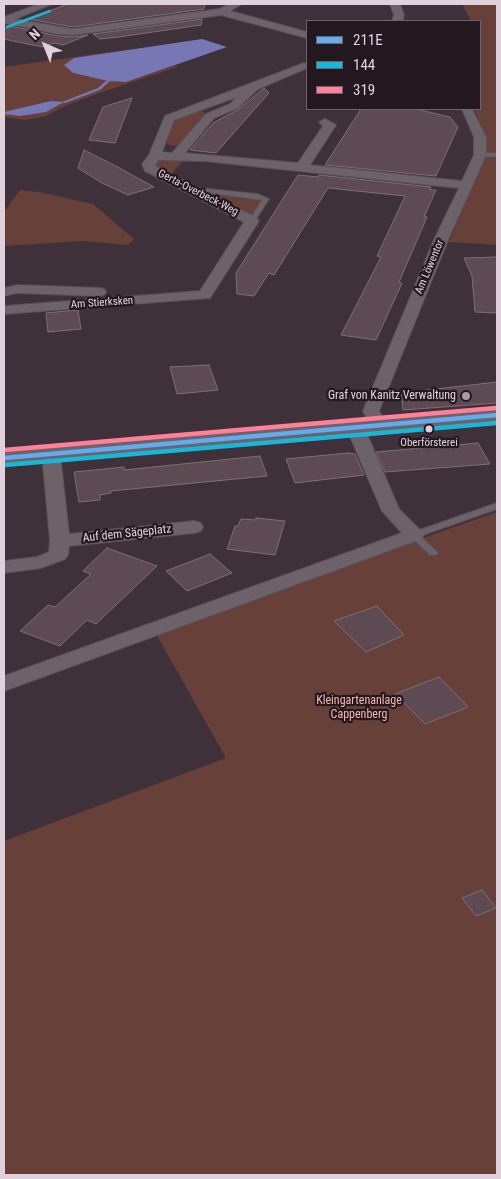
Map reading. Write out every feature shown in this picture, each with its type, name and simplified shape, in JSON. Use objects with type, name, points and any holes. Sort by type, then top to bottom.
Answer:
[{"type":"main road","points":[[4,458],[497,415]]},
{"type":"street","points":[[4,20],[47,4]]},
{"type":"street","points":[[4,20],[58,31],[73,32],[221,12],[237,4]]},
{"type":"street","points":[[395,4],[400,15],[398,20]]},
{"type":"street","points":[[221,12],[306,35]]},
{"type":"street","name":"Gerta-Overbeck-Weg","points":[[231,255],[252,221],[149,168],[148,164],[155,156],[169,118],[254,87],[304,66]]},
{"type":"street","name":"Gerta-Overbeck-Weg","points":[[176,156],[210,116],[234,106],[254,87]]},
{"type":"street","points":[[198,107],[221,111]]},
{"type":"street","points":[[467,110],[480,137],[480,155]]},
{"type":"street","points":[[302,167],[330,125],[325,122]]},
{"type":"street","name":"Am Löwentor","points":[[414,535],[391,511],[366,426],[442,240],[480,155]]},
{"type":"street","name":"Gerta-Overbeck-Weg","points":[[155,156],[204,157],[467,185]]},
{"type":"street","name":"Am Stierksken","points":[[4,310],[119,303],[163,297],[205,295],[231,255]]},
{"type":"street","points":[[42,307],[44,290]]},
{"type":"street","name":"Am Stierksken","points":[[4,292],[44,290],[125,292],[163,297]]},
{"type":"street","points":[[4,567],[41,562],[58,554],[60,541],[52,454]]},
{"type":"street","name":"Auf dem Sägeplatz","points":[[60,541],[194,527]]},
{"type":"street","points":[[4,684],[414,535]]},
{"type":"lane","points":[[480,155],[497,155]]},
{"type":"lane","points":[[190,189],[257,196],[266,199],[252,221]]},
{"type":"lane","points":[[433,553],[414,535],[497,506]]},
{"type":"green space","points":[[462,4],[497,4],[497,245],[449,242],[484,159],[485,134],[474,110],[481,110],[481,20],[470,20]]},
{"type":"green space","points":[[137,48],[74,58],[73,73],[108,81],[126,82],[174,66],[177,67],[67,105],[46,116],[25,120],[4,117],[4,67]]},
{"type":"green space","points":[[194,111],[201,111],[207,114],[180,145],[173,146],[167,144],[173,120]]},
{"type":"green space","points":[[164,159],[182,162],[168,175],[151,163],[155,160]]},
{"type":"green space","points":[[20,190],[39,192],[93,204],[134,239],[128,245],[83,241],[4,246],[4,212]]},
{"type":"green space","points":[[207,193],[262,201],[254,213],[248,215]]},
{"type":"green space","name":"Kleingartenanlage Cappenberg","points":[[497,512],[497,1175],[4,1175],[4,841],[226,758],[155,632]]},
{"type":"water","points":[[202,39],[227,47],[126,82],[108,81],[73,73],[64,65],[74,58]]},
{"type":"water","points":[[51,101],[64,102],[46,112],[20,116],[4,114],[4,112]]},
{"type":"building","points":[[68,4],[205,4],[204,9],[73,27],[28,19]]},
{"type":"building","points":[[202,19],[201,25],[119,37],[100,39],[93,34]]},
{"type":"building","points":[[10,26],[58,36],[88,35],[63,45],[54,43],[42,47],[4,39],[4,29]]},
{"type":"building","points":[[264,88],[269,93],[216,153],[190,150],[213,123],[239,109]]},
{"type":"building","points":[[132,98],[115,143],[89,140],[103,107]]},
{"type":"building","points":[[360,110],[420,110],[450,117],[458,127],[436,176],[325,165]]},
{"type":"building","points":[[84,150],[154,187],[128,195],[102,183],[78,168]]},
{"type":"building","points":[[298,175],[318,177],[319,175],[431,187],[430,190],[436,190],[424,217],[427,217],[399,282],[402,283],[376,340],[341,335],[381,257],[377,256],[405,196],[328,188],[274,275],[269,273],[254,296],[237,294],[236,273]]},
{"type":"building","points":[[497,257],[497,313],[475,312],[472,276],[464,258]]},
{"type":"building","points":[[78,310],[81,329],[48,332],[46,313]]},
{"type":"building","points":[[209,365],[218,390],[177,394],[170,367]]},
{"type":"building","name":"Graf von Kanitz Verwaltung","points":[[497,382],[497,403],[403,410],[401,393]]},
{"type":"building","points":[[478,443],[490,464],[385,472],[376,452]]},
{"type":"building","points":[[348,453],[355,454],[364,475],[295,483],[286,459]]},
{"type":"building","points":[[260,456],[267,476],[111,491],[111,493],[100,495],[100,500],[79,502],[74,472],[124,467],[124,470]]},
{"type":"building","points":[[256,518],[285,521],[275,555],[227,549],[235,526],[238,526],[241,519],[256,520]]},
{"type":"building","points":[[107,548],[157,566],[96,624],[87,620],[60,646],[20,631],[48,605],[55,607],[91,574],[83,571]]},
{"type":"building","points":[[210,554],[232,573],[187,591],[166,571]]},
{"type":"building","points":[[377,606],[404,635],[366,652],[334,621]]},
{"type":"building","points":[[439,677],[468,707],[425,724],[395,694]]},
{"type":"building","points":[[482,890],[496,908],[476,916],[462,898]]},
{"type":"waterway","points":[[64,102],[99,89],[108,81]]},
{"type":"transit line","name":"144","points":[[7,27],[50,11]]},
{"type":"transit line","name":"319","points":[[4,450],[496,408]]},
{"type":"transit line","name":"211E","points":[[4,458],[497,415]]},
{"type":"transit line","name":"144","points":[[5,465],[497,423]]},
{"type":"place","name":"Graf von Kanitz Verwaltung","points":[[466,396]]},
{"type":"place","name":"Oberförsterei","points":[[429,429]]}]
